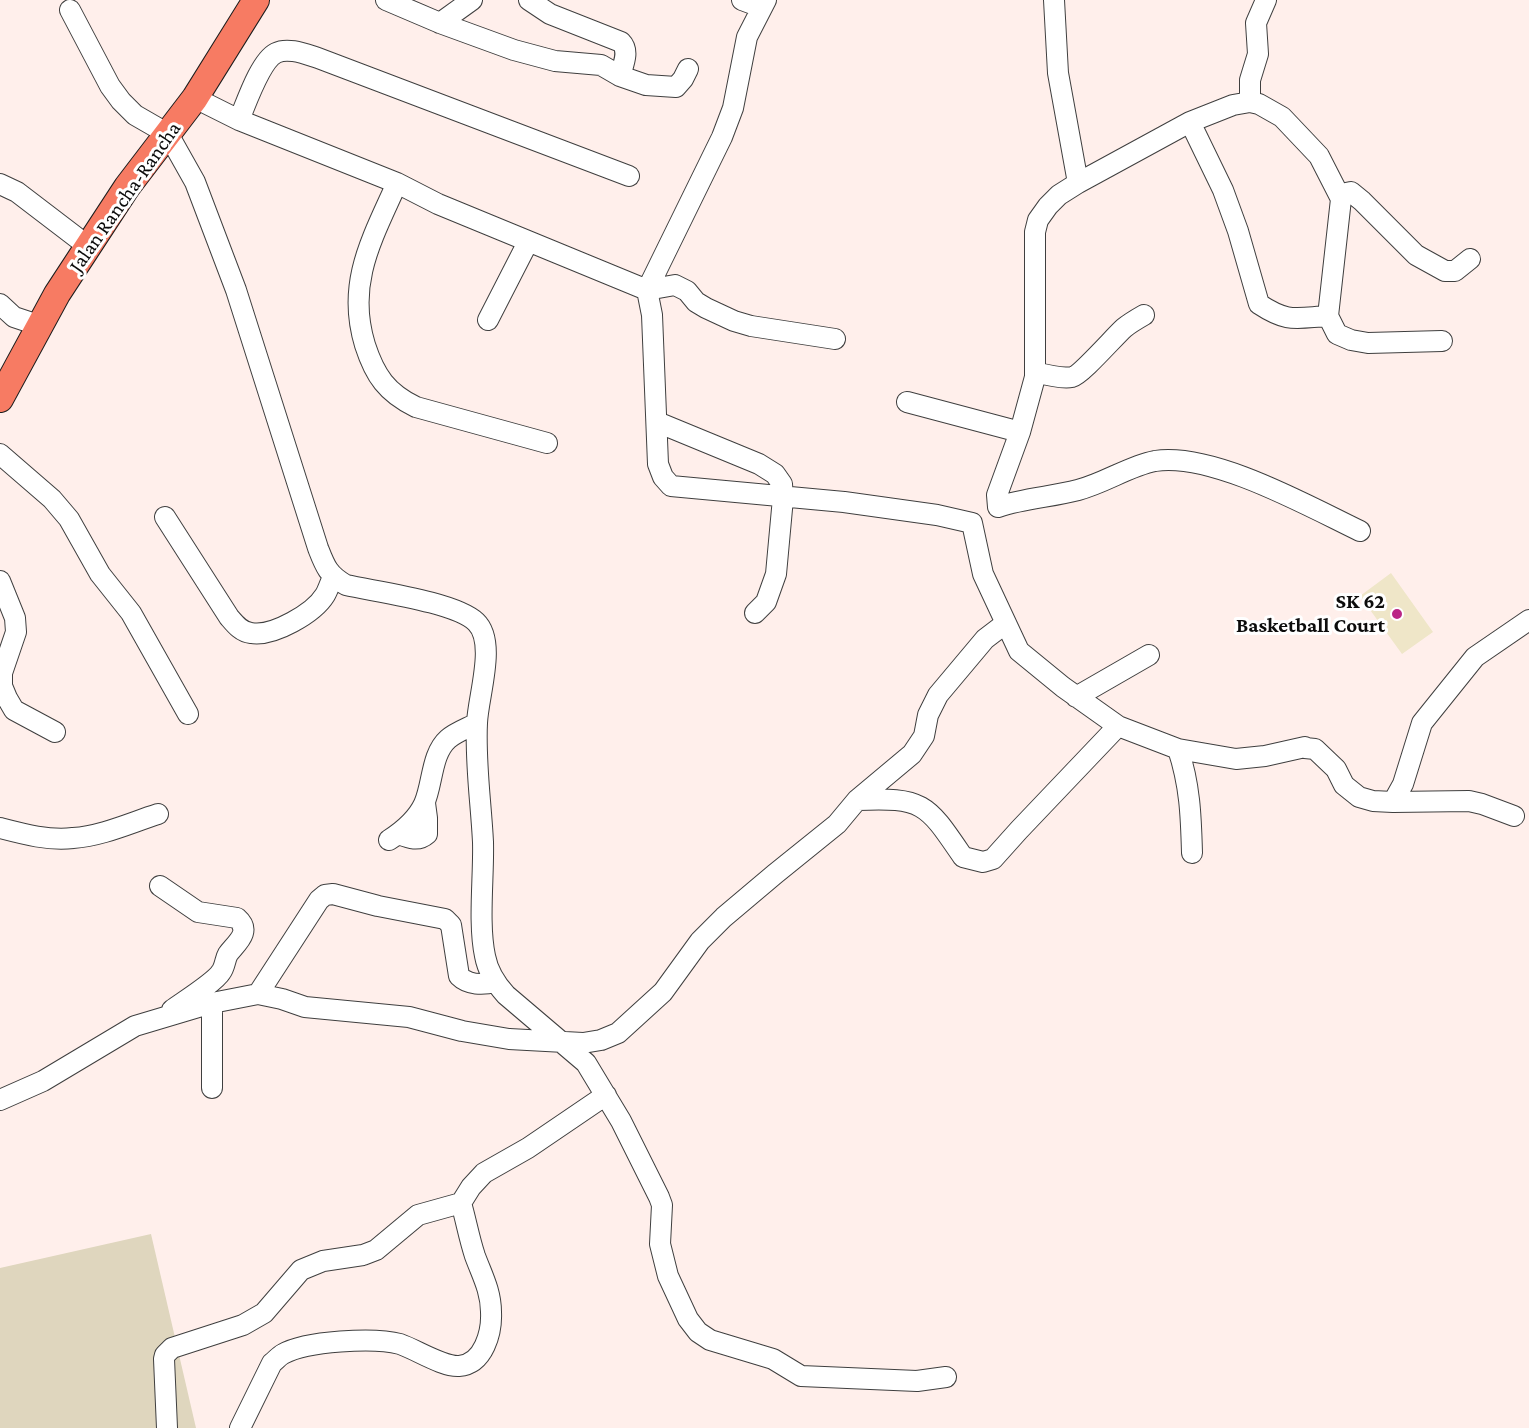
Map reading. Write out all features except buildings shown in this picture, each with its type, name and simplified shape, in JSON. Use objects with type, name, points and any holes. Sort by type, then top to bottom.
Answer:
[{"type":"main road","name":"Jalan Rancha-Rancha","points":[[0,399],[57,294],[127,187],[195,98],[256,0]]},
{"type":"street","points":[[386,0],[440,23],[539,57],[555,61],[601,65],[620,76],[646,85],[676,87],[688,69]]},
{"type":"street","points":[[440,23],[472,0]]},
{"type":"street","points":[[529,0],[550,14],[621,42],[626,52],[620,76]]},
{"type":"street","points":[[742,0],[764,4],[747,37],[733,108],[722,137],[646,290],[652,315],[658,464],[663,477],[671,486],[844,502],[938,515],[972,523],[998,507],[1078,490],[1150,462],[1179,460],[1195,462],[1268,487],[1360,531]]},
{"type":"street","points":[[1054,0],[1058,73],[1078,183]]},
{"type":"street","points":[[1250,102],[1250,80],[1258,54],[1256,22],[1266,0]]},
{"type":"street","points":[[70,10],[110,86],[135,115],[168,134],[195,182],[236,290],[324,565],[333,578],[346,585],[449,607],[467,614],[479,624],[485,635],[487,648],[477,723],[478,784],[483,840],[483,938],[488,969],[506,995],[586,1063],[606,1095],[662,1205],[660,1244],[663,1258],[676,1295],[688,1318],[698,1332],[710,1340],[773,1359],[801,1376],[917,1381],[946,1377]]},
{"type":"street","points":[[239,120],[266,62],[276,53],[291,50],[318,58],[629,176]]},
{"type":"street","points":[[195,98],[239,120],[397,183],[438,204],[646,290],[675,285],[687,291],[696,302],[734,321],[751,326],[835,339]]},
{"type":"street","points":[[998,507],[997,495],[1020,432],[1032,393],[1035,372],[1035,232],[1038,220],[1059,195],[1078,183],[1190,122],[1233,105],[1250,102],[1259,104],[1282,117],[1319,156],[1341,199],[1328,316],[1338,334],[1351,340],[1368,343],[1442,341]]},
{"type":"street","points":[[1190,122],[1210,162],[1238,231],[1259,304],[1287,319],[1328,316]]},
{"type":"street","points":[[397,183],[363,261],[358,297],[361,331],[369,358],[381,381],[397,398],[416,407],[547,443]]},
{"type":"street","points":[[0,184],[18,192],[89,247]]},
{"type":"street","points":[[1341,199],[1346,193],[1351,192],[1416,255],[1445,271],[1455,271],[1470,259]]},
{"type":"street","points":[[488,320],[528,242]]},
{"type":"street","points":[[0,304],[14,316],[40,326]]},
{"type":"street","points":[[1035,372],[1072,377],[1080,373],[1096,354],[1126,327],[1144,315]]},
{"type":"street","points":[[907,402],[1020,432]]},
{"type":"street","points":[[657,422],[766,469],[774,474],[782,484],[783,498],[776,574],[766,602],[755,613]]},
{"type":"street","points":[[0,454],[52,499],[69,519],[100,574],[131,613],[188,714]]},
{"type":"street","points":[[165,517],[229,617],[238,628],[250,633],[264,633],[281,628],[308,611],[324,597],[333,578]]},
{"type":"street","points":[[972,523],[983,574],[1019,651],[1076,697],[1118,726],[1178,749],[1236,759],[1265,756],[1305,747],[1315,749],[1336,769],[1344,784],[1359,797],[1373,801],[1393,802],[1469,801],[1514,816]]},
{"type":"street","points":[[0,581],[15,618],[16,633],[2,674],[2,686],[14,710],[55,732]]},
{"type":"street","points":[[1393,802],[1403,784],[1422,723],[1475,657],[1529,620]]},
{"type":"street","points":[[0,1100],[43,1081],[135,1026],[212,1003],[258,994],[305,1007],[409,1017],[462,1031],[509,1039],[583,1043],[601,1040],[618,1033],[663,992],[700,941],[724,918],[837,824],[857,801],[912,754],[924,736],[928,715],[938,695],[985,639],[1006,623]]},
{"type":"street","points":[[1076,697],[1149,655]]},
{"type":"street","points":[[394,837],[417,839],[427,834],[424,803],[440,750],[448,739],[477,723]]},
{"type":"street","points":[[857,801],[879,799],[915,802],[938,820],[963,857],[983,862],[993,859],[1118,726]]},
{"type":"street","points":[[1178,749],[1190,797],[1192,853]]},
{"type":"street","points":[[0,828],[46,838],[72,839],[98,834],[158,814]]},
{"type":"street","points":[[160,885],[198,912],[237,918],[243,931],[238,945],[229,954],[221,974],[163,1017]]},
{"type":"street","points":[[258,994],[319,900],[325,895],[333,894],[378,906],[445,919],[451,925],[459,976],[462,980],[475,984],[495,982]]},
{"type":"street","points":[[212,1003],[212,1088]]},
{"type":"street","points":[[167,1428],[164,1359],[165,1354],[172,1348],[243,1325],[264,1312],[301,1270],[323,1261],[363,1255],[376,1250],[418,1215],[461,1203],[484,1173],[528,1148],[606,1095]]},
{"type":"street","points":[[240,1428],[273,1363],[281,1355],[292,1350],[309,1345],[336,1343],[370,1341],[396,1343],[450,1365],[461,1366],[471,1362],[480,1354],[490,1329],[491,1312],[486,1279],[476,1257],[461,1203]]},
{"type":"shaded area","name":"SK 62 Basketball Court","points":[[1391,573],[1433,632],[1402,654],[1360,596]]},
{"type":"shaded area","points":[[151,1234],[196,1428],[0,1428],[0,1268]]},
{"type":"place","name":"SK 62 Basketball Court","points":[[1397,614]]}]
